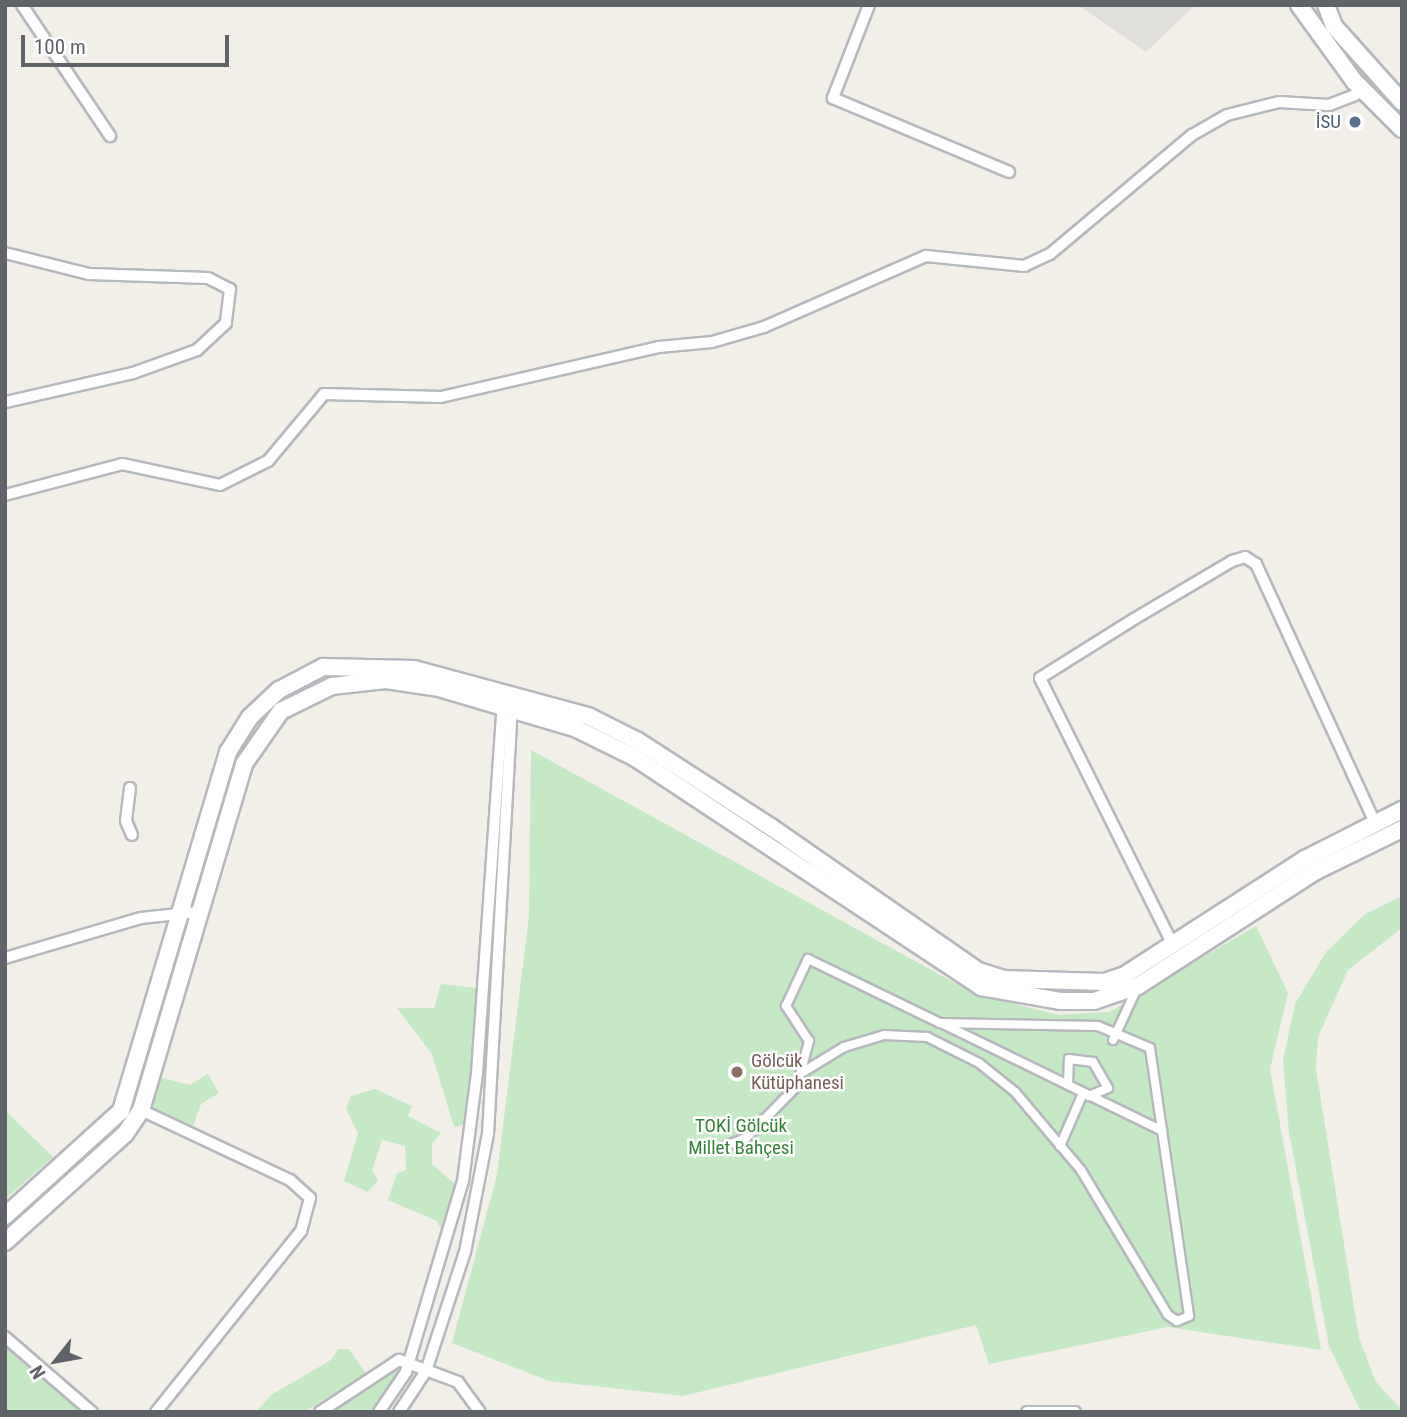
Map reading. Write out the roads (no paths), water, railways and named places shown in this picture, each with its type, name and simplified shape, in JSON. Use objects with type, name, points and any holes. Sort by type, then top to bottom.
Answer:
[{"type":"main road","points":[[1299,5],[1354,81],[1402,129]]},
{"type":"main road","points":[[1326,5],[1334,26],[1402,102]]},
{"type":"main road","points":[[5,1216],[121,1111],[175,915],[228,752],[250,717],[279,690],[323,667],[371,664],[508,699],[638,741],[988,976],[1104,982],[1172,945],[1305,859],[1402,810]]},
{"type":"main road","points":[[5,1242],[125,1134],[141,1111],[197,912],[244,765],[281,711],[332,685],[386,680],[508,699],[634,757],[981,987],[1084,1002],[1138,986],[1316,871],[1402,829]]},
{"type":"street","points":[[22,5],[110,135]]},
{"type":"street","points":[[869,5],[833,98],[1009,172]]},
{"type":"street","points":[[5,495],[122,464],[220,485],[268,461],[324,394],[441,397],[659,347],[712,342],[764,327],[926,256],[1024,266],[1050,254],[1192,135],[1227,115],[1279,102],[1329,105],[1355,95]]},
{"type":"street","points":[[5,253],[89,274],[208,278],[230,289],[226,323],[197,350],[133,373],[5,402]]},
{"type":"street","points":[[1172,945],[1040,678],[1123,626],[1232,561],[1245,556],[1256,564],[1375,823]]},
{"type":"street","points":[[379,1412],[409,1364],[463,1181],[477,1073],[508,699]]},
{"type":"street","points":[[399,1412],[426,1371],[465,1252],[489,1131],[508,699]]},
{"type":"street","points":[[130,788],[126,821],[132,835]]},
{"type":"street","points":[[5,958],[141,918],[197,912]]},
{"type":"street","points":[[721,1148],[775,1114],[803,1072],[809,1041],[786,1006],[808,959],[1162,1131]]},
{"type":"street","points":[[1115,1037],[1138,986]]},
{"type":"street","points":[[803,1072],[844,1046],[884,1035],[927,1037],[979,1063],[1015,1092],[1060,1146],[1177,1321],[1189,1316],[1150,1048],[1115,1037],[1098,1026],[940,1023]]},
{"type":"street","points":[[1060,1146],[1086,1094],[1108,1088],[1093,1062],[1069,1059],[1068,1085]]},
{"type":"street","points":[[141,1111],[290,1180],[310,1198],[301,1231],[156,1412]]},
{"type":"street","points":[[5,1337],[92,1412]]},
{"type":"street","points":[[320,1412],[399,1360],[458,1382],[480,1412]]},
{"type":"street","points":[[1027,1412],[1075,1412]]},
{"type":"place","name":"İSU","points":[[1355,122]]},
{"type":"place","name":"Gölcük Kütüphanesi","points":[[737,1072]]},
{"type":"park label","name":"TOKİ Gölcük Millet Bahçesi","points":[[741,1137]]}]
